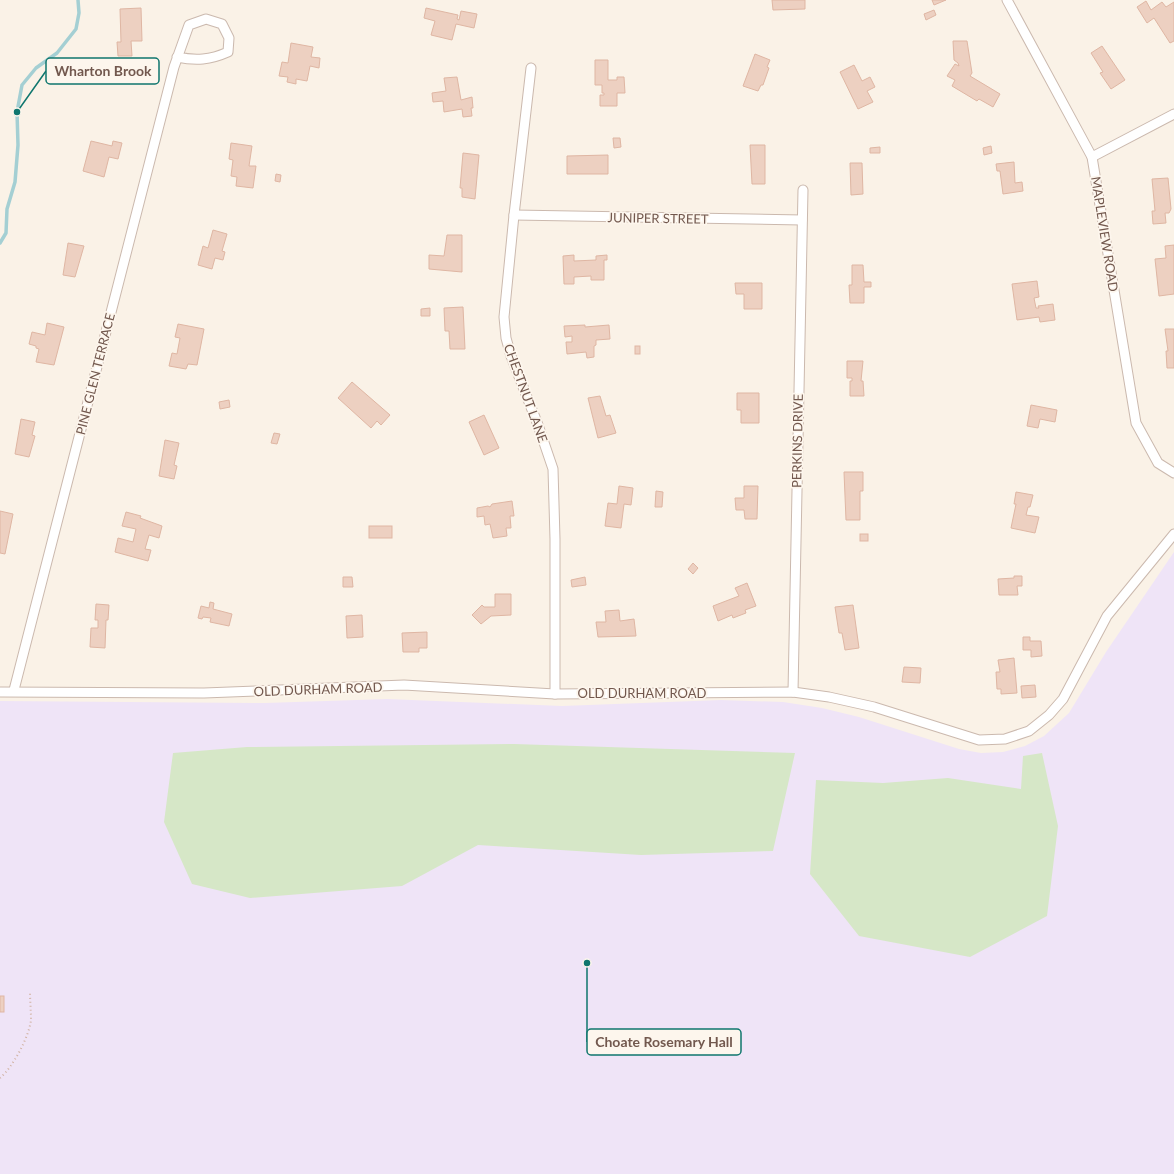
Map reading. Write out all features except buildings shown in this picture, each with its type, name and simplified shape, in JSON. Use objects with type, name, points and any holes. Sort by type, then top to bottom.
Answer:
[{"type":"street","name":"MAPLEVIEW ROAD","points":[[1007,0],[1092,157],[1136,423],[1158,463],[1174,473]]},
{"type":"street","name":"PINE GLEN TERRACE","points":[[14,690],[177,57],[189,25],[206,19],[222,24],[229,38],[228,52],[214,58],[195,60],[177,57]]},
{"type":"street","name":"CHESTNUT LANE","points":[[531,68],[504,317],[506,338],[511,356],[538,425],[553,469],[555,539],[555,694]]},
{"type":"street","points":[[1092,157],[1174,114]]},
{"type":"street","name":"PERKINS DRIVE","points":[[793,692],[803,190]]},
{"type":"street","name":"JUNIPER STREET","points":[[514,215],[802,220]]},
{"type":"street","name":"OLD DURHAM ROAD","points":[[0,692],[14,690],[204,693],[404,685],[555,694],[793,692],[829,697],[874,708],[978,740],[1005,739],[1029,731],[1049,715],[1063,698],[1108,616],[1174,534]]},
{"type":"path","points":[[0,1078],[6,1073],[22,1045],[30,1021],[30,991]]},
{"type":"shaded area","points":[[1174,552],[1174,1174],[0,1174],[0,701],[265,703],[387,699],[562,706],[721,700],[783,702],[822,708],[859,717],[959,749],[981,753],[1003,752],[1025,746],[1044,736],[1069,713],[1106,652]]},
{"type":"green space","points":[[514,744],[795,753],[773,851],[641,855],[478,845],[402,886],[250,898],[192,884],[164,822],[173,753],[247,747]]},
{"type":"green space","points":[[1042,753],[1058,826],[1047,916],[970,957],[859,936],[810,874],[816,780],[883,783],[948,778],[1021,789],[1023,756]]},
{"type":"waterway","points":[[0,243],[6,233],[7,209],[15,182],[18,145],[17,112],[22,85],[36,68],[57,53],[76,29],[79,13],[78,0]]},
{"type":"place","name":"Wharton Brook","points":[[17,112]]},
{"type":"place","name":"Choate Rosemary Hall","points":[[587,963]]}]
